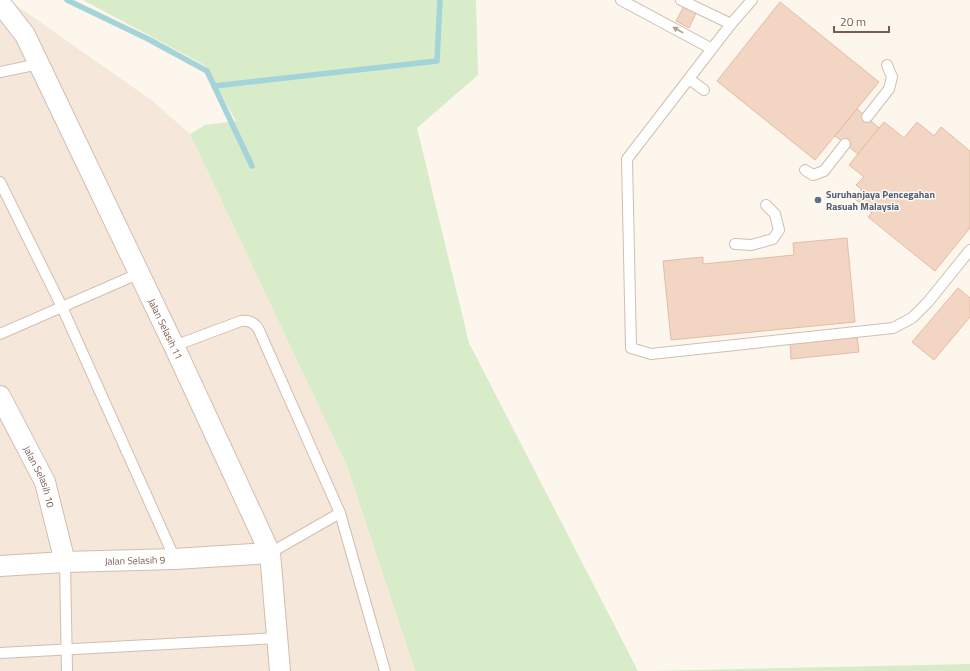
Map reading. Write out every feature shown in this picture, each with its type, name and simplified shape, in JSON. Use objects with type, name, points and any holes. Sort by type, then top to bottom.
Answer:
[{"type":"street","name":"Jalan Selasih 11","points":[[0,5],[25,34],[40,64],[140,273],[270,553],[280,671]]},
{"type":"street","name":"Jalan Selasih 10","points":[[0,396],[45,482],[66,562]]},
{"type":"street","name":"Jalan Selasih 9","points":[[0,566],[66,562],[175,559],[270,553]]},
{"type":"lane","points":[[621,0],[712,49]]},
{"type":"lane","points":[[681,0],[731,24]]},
{"type":"lane","points":[[752,0],[731,24],[690,79],[627,158],[631,348],[651,354],[893,328],[912,318],[928,302],[970,250]]},
{"type":"lane","points":[[0,72],[40,64]]},
{"type":"lane","points":[[867,118],[889,89],[892,77],[887,65]]},
{"type":"lane","points":[[690,79],[704,90]]},
{"type":"lane","points":[[805,170],[813,175],[824,170],[845,144]]},
{"type":"lane","points":[[0,182],[62,307],[175,559]]},
{"type":"lane","points":[[735,244],[751,245],[773,239],[779,230],[775,214],[766,205]]},
{"type":"lane","points":[[0,334],[140,273]]},
{"type":"lane","points":[[174,346],[241,321],[247,320],[254,323],[258,328],[340,514],[386,671]]},
{"type":"lane","points":[[270,553],[340,514]]},
{"type":"lane","points":[[66,562],[67,671]]},
{"type":"lane","points":[[0,652],[66,650],[277,638]]},
{"type":"shaded area","points":[[0,0],[9,0],[154,102],[190,134],[347,466],[415,671],[0,671]]},
{"type":"green space","points":[[83,0],[476,0],[478,75],[417,128],[469,343],[638,671],[415,671],[347,466],[190,134],[205,125],[236,121],[204,65]]},
{"type":"green space","points":[[970,664],[970,671],[651,671]]},
{"type":"building","points":[[780,2],[879,82],[815,160],[717,81]]},
{"type":"building","points":[[684,6],[696,13],[689,28],[676,21]]},
{"type":"building","points":[[857,109],[879,128],[858,154],[835,136]]},
{"type":"building","points":[[884,122],[904,138],[917,122],[934,136],[941,127],[970,151],[970,228],[935,271],[868,217],[872,213],[855,199],[862,190],[856,185],[864,177],[849,165]]},
{"type":"building","points":[[847,238],[855,322],[671,340],[663,261],[703,257],[703,264],[794,255],[793,243]]},
{"type":"building","points":[[958,288],[970,298],[970,317],[934,360],[912,342]]},
{"type":"building","points":[[857,336],[859,352],[791,359],[790,343]]},
{"type":"waterway","points":[[67,0],[148,39],[207,71],[252,166]]},
{"type":"waterway","points":[[214,86],[437,61],[440,0]]},
{"type":"place","name":"Suruhanjaya Pencegahan Rasuah Malaysia","points":[[818,200]]}]
